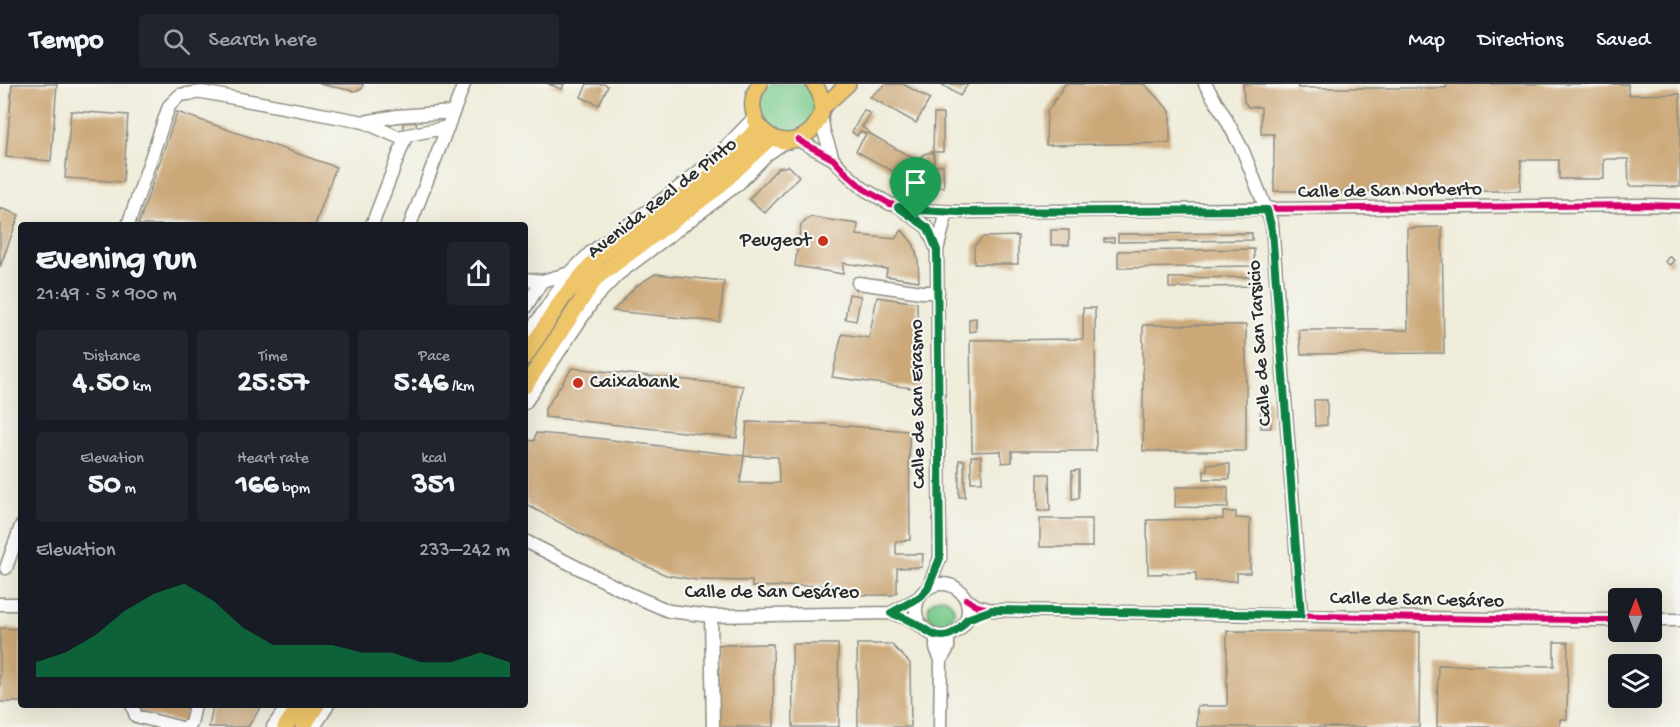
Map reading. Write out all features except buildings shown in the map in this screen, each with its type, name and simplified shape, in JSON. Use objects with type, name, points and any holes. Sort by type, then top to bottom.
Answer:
[{"type":"main road","points":[[814,84],[820,91],[822,112]]},
{"type":"main road","points":[[822,112],[848,84]]},
{"type":"main road","points":[[756,86],[752,104],[757,122],[785,139]]},
{"type":"main road","name":"Avenida Real de Pinto","points":[[528,381],[596,278],[785,139],[813,131],[822,112]]},
{"type":"main road","name":"Avenida Real de Pinto","points":[[528,352],[563,298],[596,259],[717,171],[757,122]]},
{"type":"main road","points":[[285,727],[298,708]]},
{"type":"main road","points":[[303,727],[315,708]]},
{"type":"street","points":[[411,222],[464,84]]},
{"type":"street","name":"Calle de San Tarsicio","points":[[1205,84],[1243,151],[1267,210],[1272,230],[1301,615]]},
{"type":"street","points":[[129,222],[169,106],[180,95],[202,92],[364,122],[398,137],[448,127]]},
{"type":"street","points":[[364,122],[397,116],[453,112]]},
{"type":"street","name":"Calle de San Norberto","points":[[822,112],[824,132],[833,159]]},
{"type":"street","points":[[528,335],[570,273],[590,253],[713,160],[757,122]]},
{"type":"street","points":[[373,222],[406,136]]},
{"type":"street","points":[[528,398],[594,297],[616,276],[738,184],[785,139]]},
{"type":"street","name":"Calle de San Norberto","points":[[785,139],[833,159],[864,189],[885,201],[898,207],[917,210],[946,212],[1680,206]]},
{"type":"street","name":"Calle de San Erasmo","points":[[898,207],[928,228],[937,250]]},
{"type":"street","name":"Calle de San Erasmo","points":[[946,212],[937,250],[940,558],[953,586]]},
{"type":"street","points":[[528,279],[542,281],[570,273]]},
{"type":"street","points":[[528,303],[542,281]]},
{"type":"street","points":[[858,283],[938,292]]},
{"type":"street","points":[[6,568],[18,534]]},
{"type":"street","name":"Calle de San Cesáreo","points":[[528,543],[669,611],[711,616],[891,613],[922,627]]},
{"type":"street","name":"Calle de San Erasmo","points":[[924,592],[940,558]]},
{"type":"street","points":[[939,584],[953,586],[966,599],[968,611],[967,619],[960,629],[942,635],[922,627],[916,612],[924,592],[939,584]]},
{"type":"street","name":"Calle de San Cesáreo","points":[[891,613],[924,592]]},
{"type":"street","name":"Calle de San Cesáreo","points":[[966,599],[977,606],[992,610],[1463,620],[1608,620]]},
{"type":"street","points":[[0,604],[18,604]]},
{"type":"street","name":"Calle de San Cesáreo","points":[[967,619],[992,610]]},
{"type":"street","points":[[711,616],[713,727]]},
{"type":"street","points":[[1662,620],[1680,620]]},
{"type":"street","points":[[940,727],[941,660],[948,648],[942,635]]},
{"type":"street","points":[[133,708],[136,716],[178,727]]},
{"type":"street","points":[[185,727],[191,724],[194,708]]},
{"type":"street","points":[[273,727],[286,708]]},
{"type":"street","points":[[314,727],[326,708]]},
{"type":"green space","points":[[772,84],[803,84],[813,96],[815,105],[812,121],[793,135],[776,132],[763,121],[760,102]]},
{"type":"green space","points":[[941,598],[950,602],[954,611],[950,620],[941,624],[932,620],[928,611],[932,602]]},
{"type":"cycle path","points":[[798,140],[833,159],[864,189],[890,204],[917,210],[959,212],[1680,206]]},
{"type":"cycle path","points":[[966,599],[977,606],[992,610],[1608,620]]},
{"type":"place","name":"Peugeot","points":[[823,241]]},
{"type":"place","name":"Caixabank","points":[[578,383]]},
{"type":"route","points":[[898,207],[959,212],[1267,210],[1272,224],[1301,615],[992,610],[967,619],[956,632],[942,636],[929,633],[906,618],[891,613],[920,597],[928,588],[940,558],[937,250],[928,228],[916,219],[898,207]]}]
